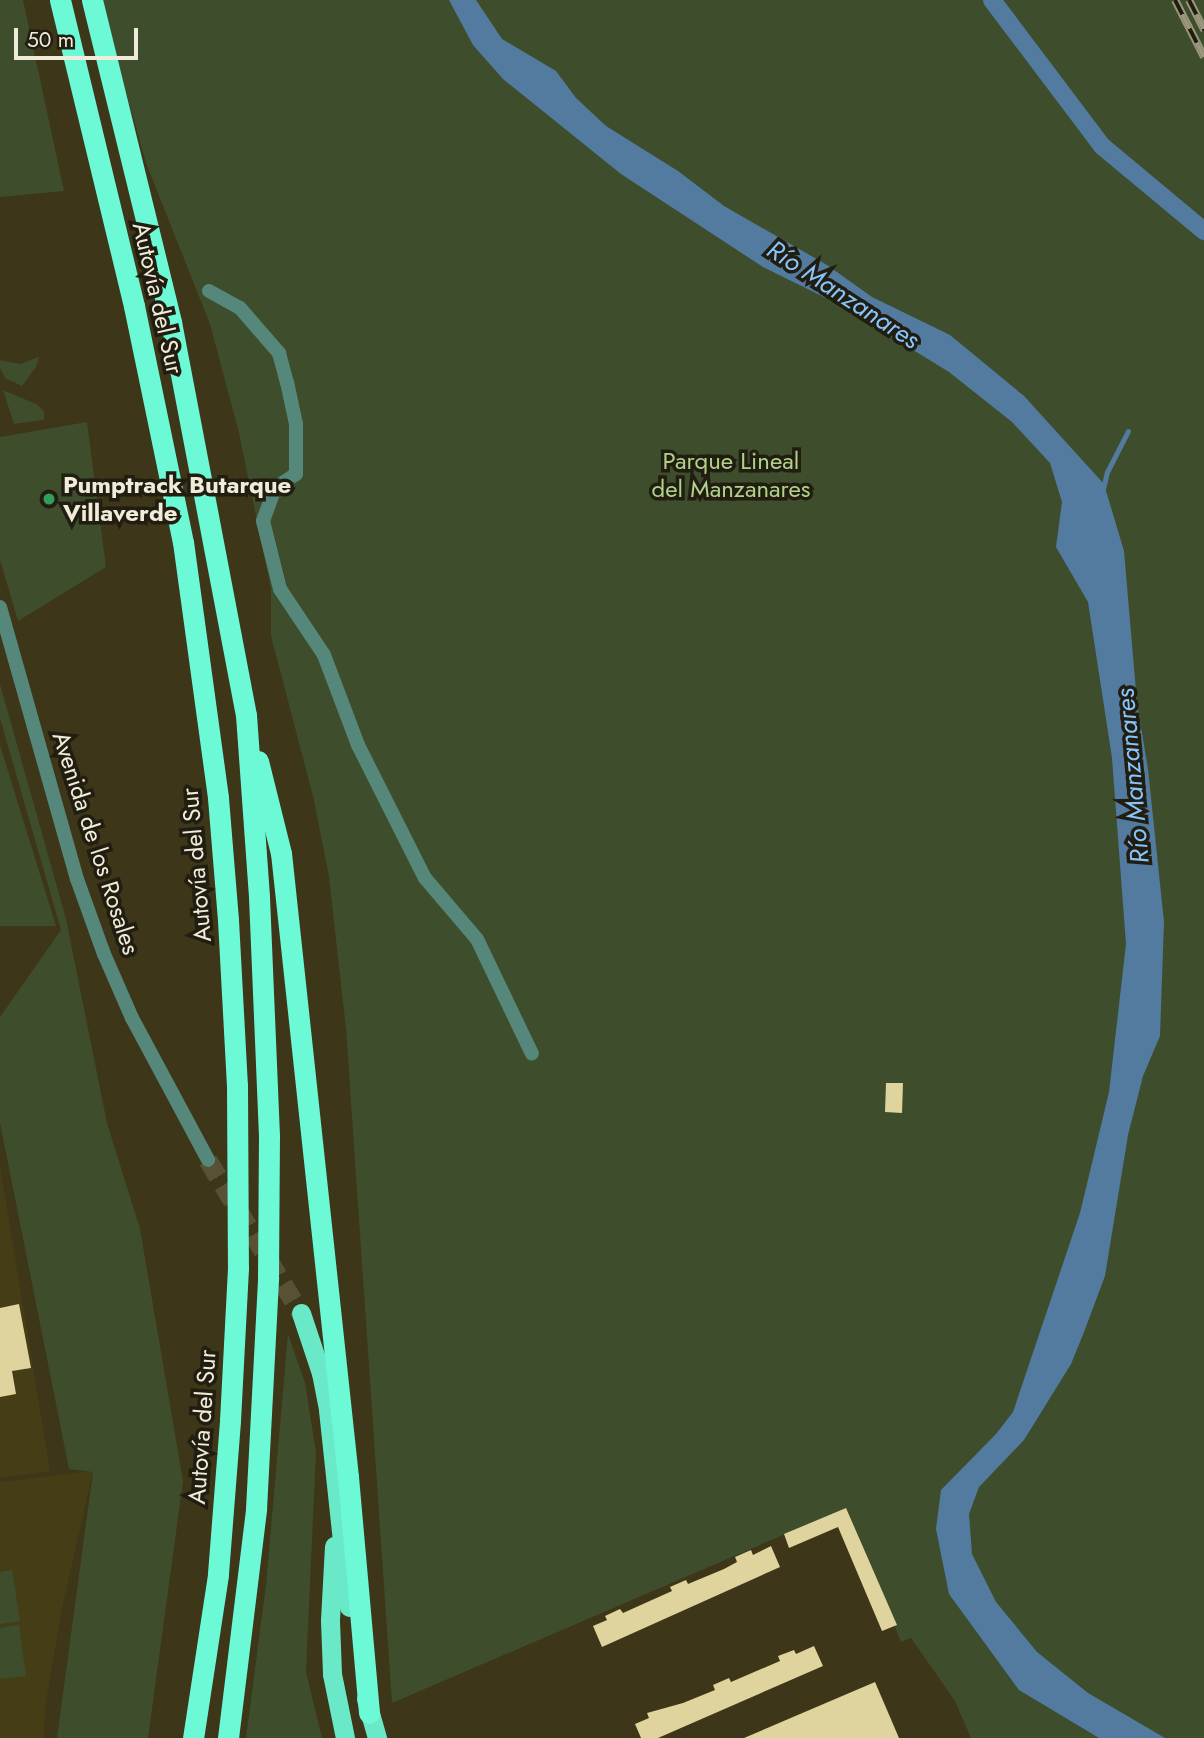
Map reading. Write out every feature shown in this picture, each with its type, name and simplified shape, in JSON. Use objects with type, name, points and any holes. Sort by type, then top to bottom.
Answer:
[{"type":"highway","name":"Autovía del Sur","points":[[60,0],[134,306],[183,542],[218,798],[228,920],[237,1085],[238,1268],[218,1575],[193,1738]]},
{"type":"highway","name":"Autovía del Sur","points":[[92,0],[171,322],[246,715],[260,922],[269,1137],[268,1277],[256,1509],[228,1738]]},
{"type":"highway","points":[[246,715],[281,853],[348,1477],[369,1713]]},
{"type":"highway","points":[[300,1313],[321,1373],[328,1410],[355,1657],[377,1738]]},
{"type":"highway","points":[[337,1492],[330,1620],[332,1674],[345,1738]]},
{"type":"street","points":[[209,291],[240,308],[279,353],[287,382],[296,424],[296,474],[275,488],[263,521],[280,589],[324,655],[358,745],[425,878],[477,939],[532,1054]]},
{"type":"street","name":"Avenida de los Rosales","points":[[0,607],[73,866],[104,954],[138,1030],[208,1160]]},
{"type":"shaded area","points":[[0,1165],[50,1471],[0,1478]]},
{"type":"shaded area","points":[[93,1471],[62,1609],[45,1707],[44,1738],[0,1738],[0,1482]]},
{"type":"green space","points":[[0,0],[23,0],[64,191],[0,197]]},
{"type":"green space","name":"Parque Lineal del Manzanares","points":[[100,0],[1204,0],[1204,1738],[971,1738],[955,1701],[911,1638],[901,1642],[846,1508],[392,1703],[346,1029],[329,877],[314,800],[271,636],[271,589],[239,433],[210,324],[146,163]]},
{"type":"green space","points":[[39,357],[36,367],[22,386],[5,378],[0,368],[0,360],[20,364]]},
{"type":"green space","points":[[3,390],[36,404],[44,411],[44,420],[14,424]]},
{"type":"green space","name":"Pumptrack Butarque Villaverde","points":[[87,422],[106,567],[18,621],[0,560],[0,437]]},
{"type":"green space","points":[[0,684],[66,919],[107,1123],[140,1229],[183,1481],[148,1738],[57,1738],[93,1472],[69,1469],[0,1123],[0,1017],[61,930],[0,718]]},
{"type":"green space","points":[[0,745],[56,926],[0,926]]},
{"type":"green space","points":[[288,1334],[305,1383],[316,1452],[306,1672],[322,1738],[246,1738],[266,1585]]},
{"type":"green space","points":[[12,1570],[20,1621],[0,1624],[0,1572]]},
{"type":"green space","points":[[19,1625],[26,1676],[0,1679],[0,1628]]},
{"type":"water","name":"Río Manzanares","points":[[449,0],[476,0],[502,39],[556,71],[576,98],[606,126],[678,171],[724,206],[827,265],[872,297],[950,335],[1024,396],[1104,484],[1124,551],[1137,703],[1148,769],[1164,922],[1160,1036],[1143,1076],[1128,1135],[1105,1276],[1084,1332],[1071,1364],[1024,1440],[979,1487],[969,1514],[972,1554],[996,1602],[1037,1652],[1088,1693],[1165,1738],[1099,1738],[1019,1690],[949,1594],[936,1529],[941,1490],[996,1434],[1013,1412],[1080,1213],[1109,1092],[1126,944],[1112,758],[1088,602],[1056,547],[1062,502],[1050,463],[1012,422],[949,372],[840,305],[763,267],[621,174],[503,79],[473,45]]},
{"type":"building","points":[[886,1083],[903,1083],[902,1113],[885,1112]]},
{"type":"building","points":[[19,1304],[31,1368],[12,1371],[16,1394],[0,1397],[0,1308]]},
{"type":"building","points":[[846,1508],[897,1625],[882,1631],[838,1527],[789,1548],[784,1534]]},
{"type":"building","points":[[771,1546],[780,1567],[602,1647],[593,1626],[607,1620],[605,1616],[620,1609],[623,1613],[672,1591],[670,1587],[686,1580],[688,1584],[724,1569],[737,1562],[735,1557],[751,1550],[753,1555]]},
{"type":"building","points":[[814,1646],[823,1666],[658,1738],[641,1738],[635,1724],[649,1718],[647,1713],[715,1690],[713,1685],[729,1678],[731,1682],[780,1661],[778,1656],[794,1650],[796,1654]]},
{"type":"building","points":[[875,1682],[899,1738],[744,1738]]},
{"type":"waterway","points":[[992,0],[1102,146],[1204,231]]},
{"type":"waterway","points":[[1103,489],[1107,472],[1128,431]]},
{"type":"tunnel","points":[[208,1160],[301,1313]]},
{"type":"railway","points":[[1175,0],[1204,57]]},
{"type":"railway","points":[[1189,0],[1204,30]]},
{"type":"place","name":"Pumptrack Butarque Villaverde","points":[[49,499]]}]
